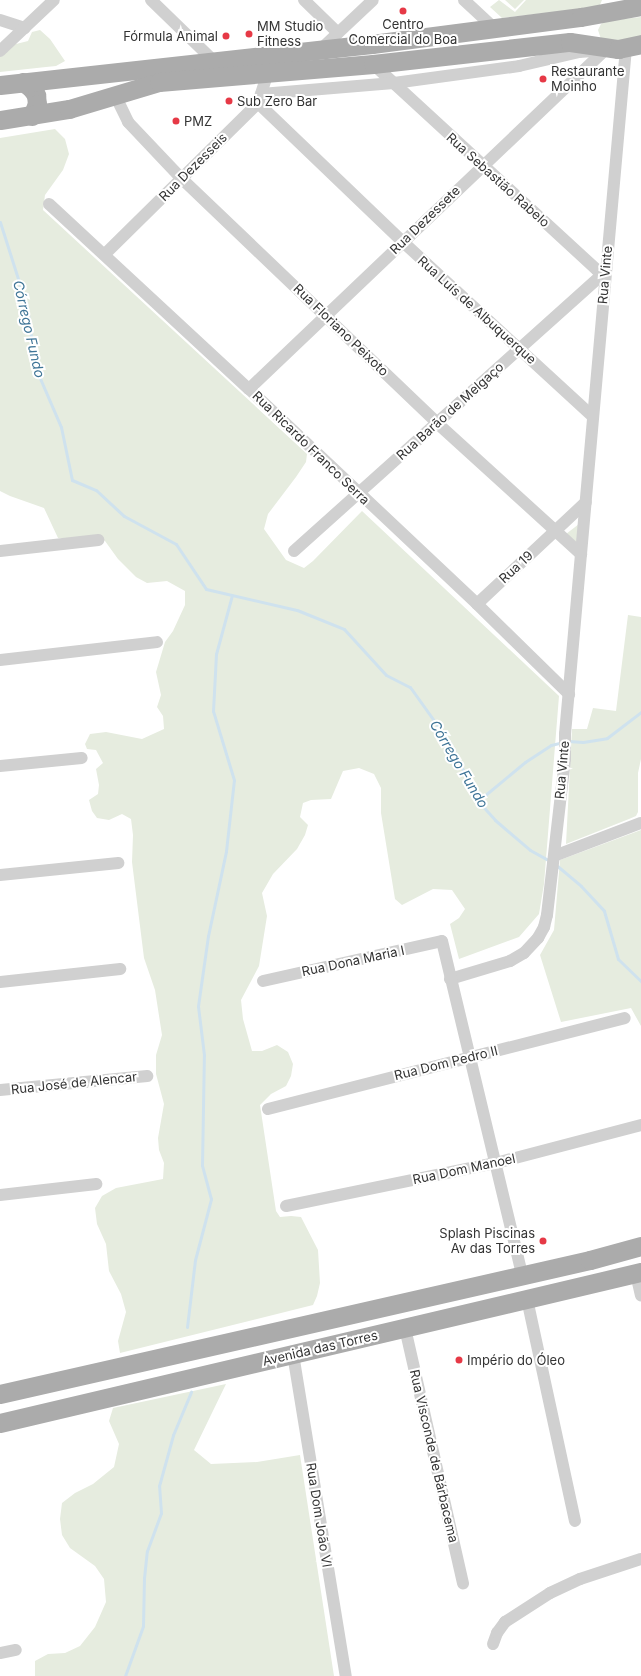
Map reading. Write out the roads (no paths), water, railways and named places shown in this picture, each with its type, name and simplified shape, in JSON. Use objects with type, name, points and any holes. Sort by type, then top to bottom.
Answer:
[{"type":"main road","points":[[0,85],[363,45],[581,17],[641,6]]},
{"type":"main road","points":[[599,47],[587,33],[592,21],[609,11]]},
{"type":"main road","points":[[0,120],[69,109],[159,82],[373,64],[570,42],[599,47],[634,46]]},
{"type":"main road","points":[[23,82],[31,88],[36,95],[36,104],[32,116]]},
{"type":"main road","name":"Avenida das Torres","points":[[0,1394],[590,1260],[641,1246]]},
{"type":"main road","points":[[564,1290],[594,1281],[604,1274],[605,1270],[602,1262],[590,1260]]},
{"type":"main road","name":"Avenida das Torres","points":[[0,1423],[639,1273]]},
{"type":"street","points":[[0,51],[54,0]]},
{"type":"street","points":[[151,0],[215,62]]},
{"type":"street","points":[[304,0],[352,39],[363,45]]},
{"type":"street","points":[[321,49],[373,0]]},
{"type":"street","points":[[464,0],[494,28]]},
{"type":"street","points":[[0,20],[25,28]]},
{"type":"street","name":"Rua Vinte","points":[[450,979],[510,961],[524,953],[538,938],[544,928],[547,915],[565,759],[565,734],[606,271],[634,46]]},
{"type":"street","points":[[260,98],[394,83],[519,66],[599,47]]},
{"type":"street","name":"Rua Dezessete","points":[[249,389],[482,166],[599,47]]},
{"type":"street","name":"Rua Sebastião Rabelo","points":[[373,64],[482,166],[597,270],[606,271]]},
{"type":"street","name":"Rua Dezesseis","points":[[105,254],[260,98],[268,72]]},
{"type":"street","name":"Rua Floriano Peixoto","points":[[115,95],[128,122],[181,178],[326,315],[437,423],[581,554]]},
{"type":"street","name":"Rua Luís de Albuquerque","points":[[260,98],[403,242],[594,417]]},
{"type":"street","name":"Rua Ricardo Franco Serra","points":[[49,204],[105,254],[249,389],[358,494],[477,604],[569,694]]},
{"type":"street","name":"Rua Barão de Melgaço","points":[[294,551],[606,271]]},
{"type":"street","points":[[556,530],[586,502]]},
{"type":"street","name":"Rua 19","points":[[477,604],[556,530]]},
{"type":"street","points":[[0,551],[98,540]]},
{"type":"street","points":[[0,660],[157,642]]},
{"type":"street","points":[[0,766],[82,758]]},
{"type":"street","points":[[554,858],[641,823]]},
{"type":"street","points":[[0,875],[118,864]]},
{"type":"street","name":"Rua Dona Maria I","points":[[264,981],[442,941],[450,979]]},
{"type":"street","points":[[0,982],[120,969]]},
{"type":"street","points":[[450,979],[496,1163],[522,1275]]},
{"type":"street","name":"Rua Dom Pedro II","points":[[268,1110],[625,1018]]},
{"type":"street","name":"Rua José de Alencar","points":[[0,1090],[147,1076]]},
{"type":"street","name":"Rua Dom Manoel","points":[[286,1206],[496,1163],[641,1125]]},
{"type":"street","points":[[0,1195],[96,1184]]},
{"type":"street","points":[[639,1273],[641,1295]]},
{"type":"street","points":[[527,1299],[575,1521]]},
{"type":"street","name":"Rua Visconde de Bárbacema","points":[[405,1328],[463,1584]]},
{"type":"street","name":"Rua Dom João VI","points":[[293,1354],[346,1676]]},
{"type":"street","points":[[493,1644],[497,1633],[506,1622],[550,1593],[580,1579],[641,1559]]},
{"type":"street","points":[[0,1653],[16,1650]]},
{"type":"waterway","name":"Córrego Fundo","points":[[0,222],[27,307],[34,359],[39,376],[61,427],[72,480],[96,490],[124,516],[176,544],[206,589],[297,610],[344,629],[386,675],[410,687],[450,743],[478,801],[495,820],[530,850],[550,861]]},
{"type":"waterway","points":[[187,1327],[195,1260],[211,1199],[202,1165],[204,1055],[198,1006],[208,936],[226,851],[234,780],[213,711],[216,654],[232,595]]},
{"type":"waterway","points":[[568,741],[583,742],[607,738],[641,712]]},
{"type":"waterway","points":[[478,801],[525,762],[551,745],[563,742]]},
{"type":"waterway","name":"Córrego Fundo","points":[[555,864],[581,886],[604,911],[618,959],[641,981]]},
{"type":"waterway","points":[[125,1676],[143,1626],[144,1578],[147,1551],[161,1513],[159,1486],[173,1435],[191,1392]]},
{"type":"place","name":"Centro Comercial do Boa","points":[[403,11]]},
{"type":"place","name":"MM Studio Fitness","points":[[249,34]]},
{"type":"place","name":"Fórmula Animal","points":[[226,36]]},
{"type":"place","name":"Restaurante Moinho","points":[[543,79]]},
{"type":"place","name":"Sub Zero Bar","points":[[229,101]]},
{"type":"place","name":"PMZ","points":[[176,121]]},
{"type":"place","name":"Splash Piscinas Av das Torres","points":[[543,1241]]},
{"type":"place","name":"Império do Óleo","points":[[459,1360]]}]
